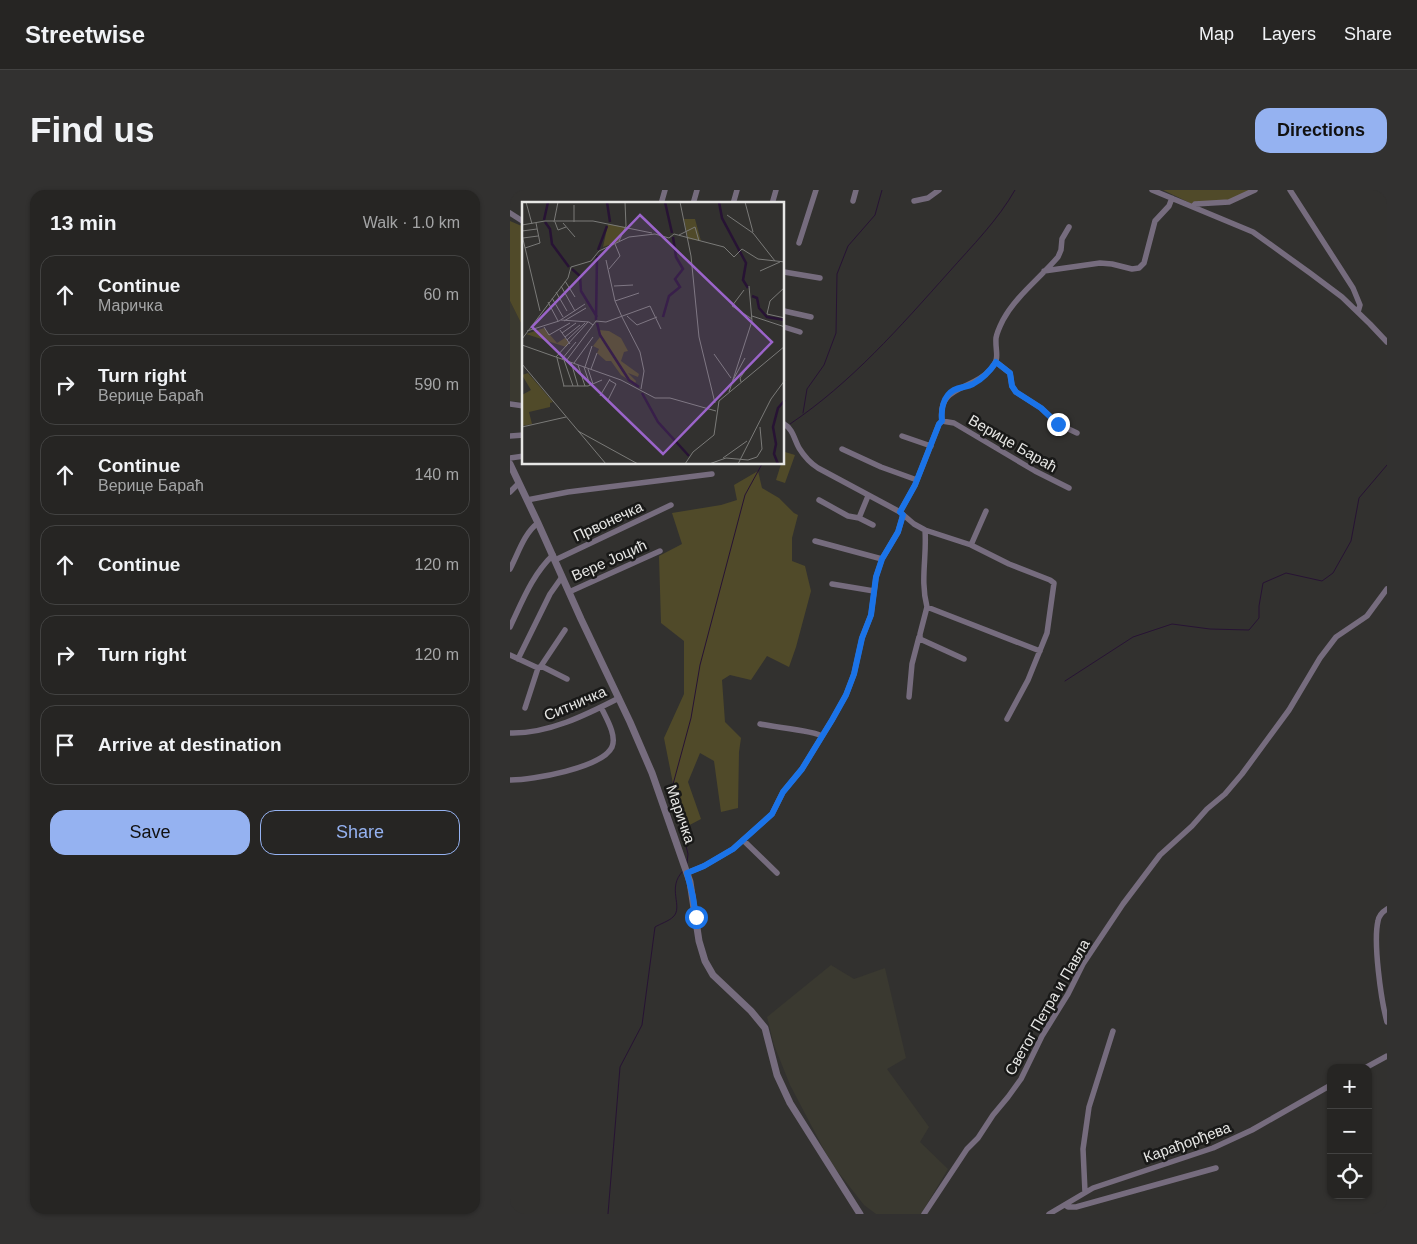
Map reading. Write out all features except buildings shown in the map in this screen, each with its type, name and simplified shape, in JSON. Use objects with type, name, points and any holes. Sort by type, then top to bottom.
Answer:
[{"type":"street","points":[[799,243],[816,190]]},
{"type":"street","points":[[853,201],[856,190]]},
{"type":"street","points":[[914,201],[928,198],[939,190]]},
{"type":"street","points":[[1152,190],[1253,232],[1310,273],[1358,312],[1387,342]]},
{"type":"street","points":[[1193,207],[1195,204],[1209,202],[1229,202],[1256,190]]},
{"type":"street","points":[[1290,190],[1353,288],[1360,305],[1358,312]]},
{"type":"street","points":[[1044,271],[1100,263],[1112,264],[1132,270],[1139,268],[1145,261],[1148,243],[1156,221],[1169,206],[1172,198]]},
{"type":"street","points":[[510,213],[522,221]]},
{"type":"street","points":[[687,872],[695,871],[725,854],[772,814],[783,792],[802,769],[839,708],[852,681],[862,638],[871,615],[874,591],[882,559],[898,532],[902,514],[939,424],[942,421],[942,408],[948,396],[954,391],[979,380],[996,362],[998,354],[997,335],[1002,322],[1010,309],[1059,254],[1062,239],[1068,227]]},
{"type":"street","points":[[785,272],[820,278]]},
{"type":"street","points":[[785,311],[811,317]]},
{"type":"street","points":[[785,327],[800,332]]},
{"type":"street","points":[[996,362],[1010,373],[1012,386],[1016,392],[1041,408],[1058,424],[1077,433]]},
{"type":"street","name":"Верице Бараћ","points":[[942,421],[954,423],[1068,488]]},
{"type":"street","points":[[785,425],[791,430],[799,448],[813,465],[902,514],[925,530],[971,545],[1009,564],[1054,582],[1055,588],[1047,632],[1026,684],[1007,718]]},
{"type":"street","points":[[902,436],[931,446]]},
{"type":"street","points":[[842,449],[881,467],[917,480]]},
{"type":"street","name":"Маричка","points":[[510,464],[652,773],[687,872],[693,897],[699,941],[709,969],[761,1022],[767,1033],[781,1086],[860,1214]]},
{"type":"street","points":[[527,500],[568,492],[712,474]]},
{"type":"street","points":[[510,492],[519,483]]},
{"type":"street","points":[[859,518],[868,496]]},
{"type":"street","points":[[819,500],[848,516],[874,524]]},
{"type":"street","name":"Првонечка","points":[[554,558],[671,505]]},
{"type":"street","points":[[971,545],[986,511]]},
{"type":"street","points":[[510,569],[524,540],[538,523]]},
{"type":"street","points":[[909,696],[912,664],[927,607],[922,582],[926,552],[925,530]]},
{"type":"street","points":[[814,542],[882,559]]},
{"type":"street","name":"Вере Јоцић","points":[[569,592],[660,551]]},
{"type":"street","points":[[510,627],[530,584],[554,558]]},
{"type":"street","points":[[518,659],[550,594],[562,578]]},
{"type":"street","points":[[832,584],[874,591]]},
{"type":"street","name":"Светог Петра и Павла","points":[[924,1214],[967,1149],[978,1138],[1021,1079],[1042,1036],[1068,994],[1083,964],[1126,899],[1160,855],[1229,790],[1286,714],[1330,644],[1342,632],[1354,626],[1366,616],[1387,589]]},
{"type":"street","points":[[927,607],[1040,651]]},
{"type":"street","points":[[525,708],[540,667],[565,630]]},
{"type":"street","points":[[919,637],[924,642],[964,659]]},
{"type":"street","points":[[510,655],[567,679]]},
{"type":"street","name":"Ситничка","points":[[510,733],[544,730],[619,698]]},
{"type":"street","points":[[511,780],[527,780],[566,771],[592,762],[608,752],[612,747],[613,737],[601,707]]},
{"type":"street","points":[[760,724],[777,728],[816,732],[822,736]]},
{"type":"street","points":[[743,840],[777,873]]},
{"type":"street","points":[[1387,909],[1382,913],[1378,921],[1377,942],[1387,1022]]},
{"type":"street","points":[[1085,1192],[1083,1149],[1089,1107],[1113,1031]]},
{"type":"street","points":[[1372,1064],[1387,1056]]},
{"type":"street","name":"Карађорђева","points":[[1049,1214],[1085,1192],[1102,1185],[1213,1148],[1252,1130],[1327,1087]]},
{"type":"street","points":[[1065,1205],[1076,1207],[1216,1168]]},
{"type":"shaded area","points":[[1163,190],[1255,190],[1231,202],[1192,204]]},
{"type":"shaded area","points":[[510,221],[522,226],[522,325],[510,301]]},
{"type":"shaded area","points":[[510,301],[522,325],[522,402],[510,401]]},
{"type":"shaded area","points":[[785,452],[795,455],[785,483],[776,480],[781,465],[785,465]]},
{"type":"shaded area","points":[[758,471],[762,488],[779,498],[798,515],[792,538],[792,561],[805,566],[811,591],[789,667],[767,656],[751,680],[730,675],[722,680],[725,722],[741,738],[738,808],[721,812],[714,761],[700,753],[688,782],[701,819],[682,829],[664,738],[684,694],[684,641],[661,623],[659,556],[682,544],[672,513],[721,505],[737,500],[734,485]]},
{"type":"shaded area","points":[[831,965],[854,979],[885,968],[906,1058],[887,1069],[929,1127],[920,1142],[948,1169],[921,1214],[876,1214],[864,1205],[831,1163],[790,1085],[774,1045],[767,1017]]},
{"type":"waterway","points":[[803,413],[807,389],[824,365],[836,333],[837,274],[848,246],[875,215],[882,190]]},
{"type":"waterway","points":[[790,424],[834,391],[874,353],[931,293],[984,232],[1001,212],[1015,190]]},
{"type":"waterway","points":[[687,863],[688,854],[672,788],[691,718],[700,665],[745,495],[761,465]]},
{"type":"waterway","points":[[1065,681],[1133,637],[1172,624],[1210,629],[1249,630],[1259,618],[1263,583],[1286,573],[1322,581],[1333,573],[1351,541],[1359,498],[1387,465]]},
{"type":"waterway","points":[[608,1214],[620,1067],[642,1025],[655,927],[673,917],[676,913],[675,890],[678,877],[683,871]]},
{"type":"route","points":[[696,917],[687,873],[695,871],[733,849],[772,814],[783,792],[802,769],[846,695],[854,674],[862,638],[871,615],[876,577],[882,559],[901,526],[903,515],[900,512],[912,492],[939,424],[942,421],[942,408],[948,396],[954,391],[979,380],[996,362],[1010,373],[1014,390],[1041,408],[1058,424]]}]
